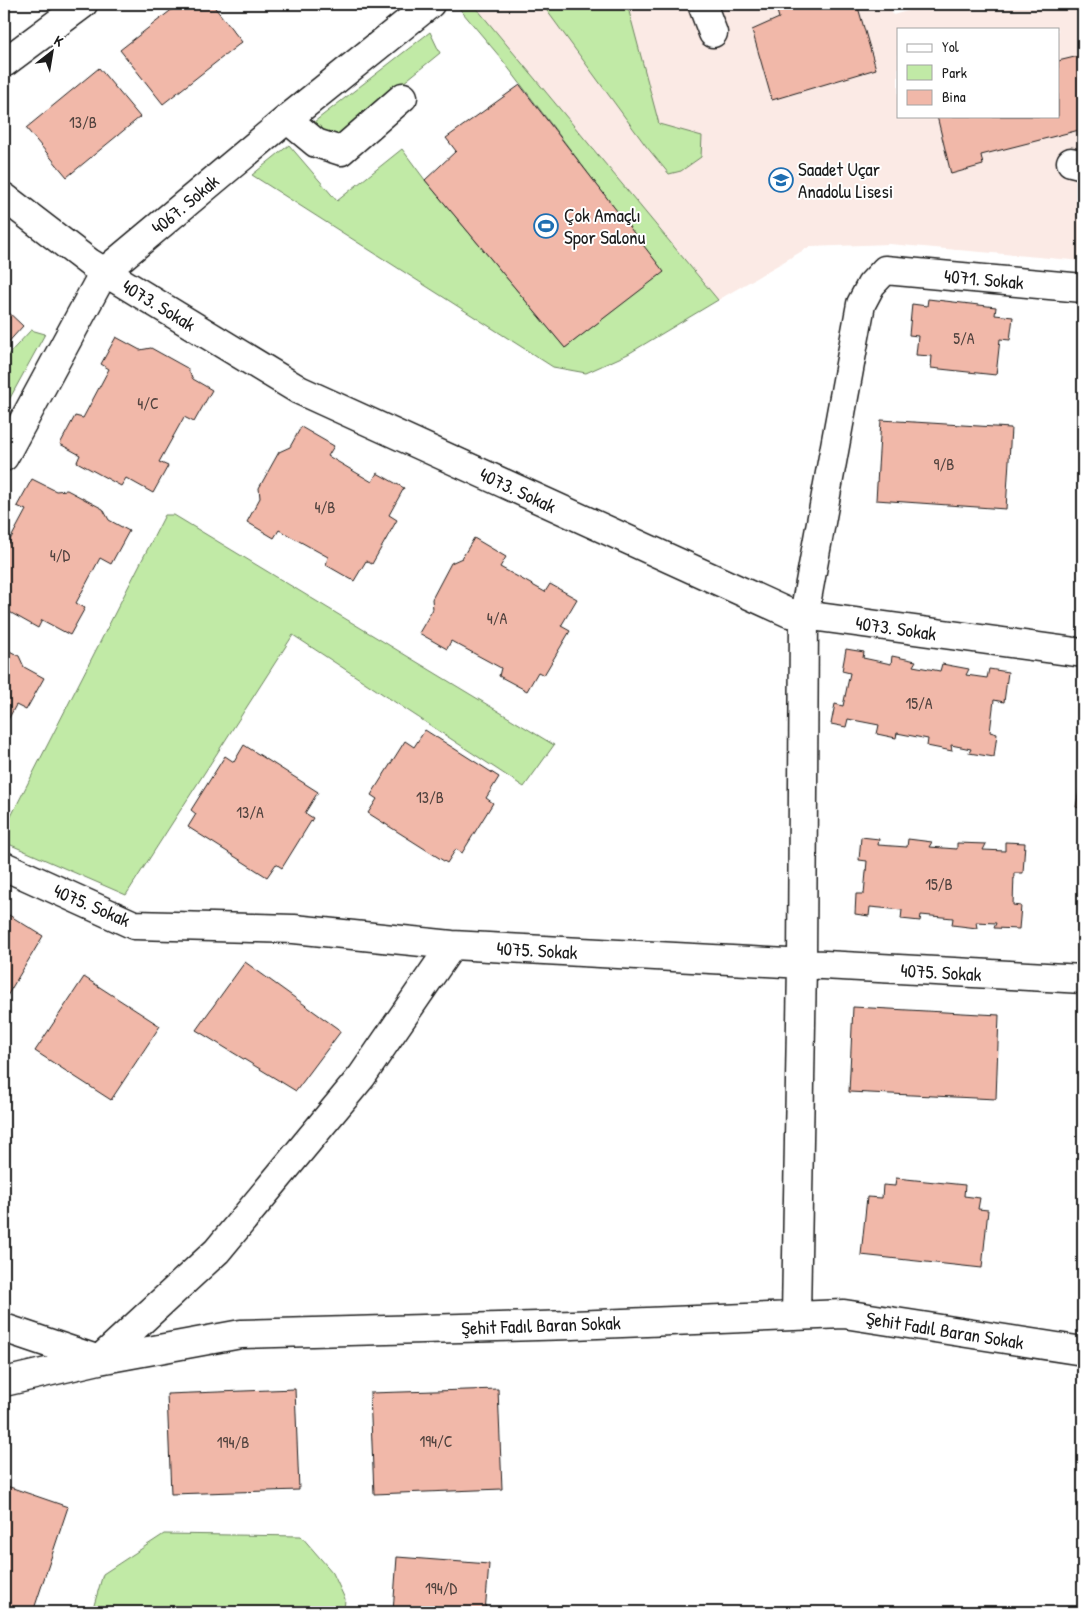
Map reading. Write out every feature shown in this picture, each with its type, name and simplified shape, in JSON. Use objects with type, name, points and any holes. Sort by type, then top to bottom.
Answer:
[{"type":"street","points":[[4,63],[83,4]]},
{"type":"street","name":"4067. Sokak","points":[[4,457],[104,272],[287,119],[430,4]]},
{"type":"street","points":[[702,4],[713,33]]},
{"type":"street","points":[[287,119],[316,143],[341,151],[403,97]]},
{"type":"street","name":"4073. Sokak","points":[[4,197],[90,263],[299,390],[789,613],[1083,653]]},
{"type":"street","name":"4071. Sokak","points":[[804,616],[861,304],[871,285],[885,270],[1083,288]]},
{"type":"street","points":[[796,1316],[802,964],[804,616]]},
{"type":"street","name":"4075. Sokak","points":[[4,866],[134,925],[294,930],[452,945],[1083,979]]},
{"type":"street","points":[[4,1382],[99,1360],[217,1251],[362,1076],[452,945]]},
{"type":"street","name":"Şehit Fadıl Baran Sokak","points":[[4,1328],[99,1360],[241,1334],[563,1325],[844,1314],[1083,1351]]},
{"type":"shaded area","name":"Saadet Uçar Anadolu Lisesi","points":[[473,4],[889,4],[893,15],[932,4],[1083,4],[1083,261],[889,244],[809,247],[718,300]]},
{"type":"green space","points":[[464,4],[473,4],[718,300],[628,354],[586,373],[553,367],[252,175],[289,145],[337,201],[402,149],[425,180],[565,348],[663,272],[500,57],[458,7]]},
{"type":"green space","points":[[542,4],[627,4],[659,124],[702,136],[701,157],[681,171],[669,174],[646,146]]},
{"type":"green space","points":[[430,32],[440,53],[334,139],[314,122]]},
{"type":"green space","points":[[31,330],[45,334],[4,409],[4,359]]},
{"type":"green space","points":[[165,515],[174,515],[554,745],[524,787],[293,635],[126,895],[4,842],[4,830]]},
{"type":"green space","points":[[164,1534],[301,1536],[333,1573],[345,1599],[344,1612],[92,1612],[103,1574]]},
{"type":"building","points":[[179,4],[212,4],[242,42],[163,104],[120,50]]},
{"type":"building","points":[[775,4],[857,4],[876,69],[772,100],[752,30],[779,18]]},
{"type":"building","points":[[1083,55],[1083,129],[981,155],[983,165],[951,174],[937,118],[1060,118],[1060,61]]},
{"type":"building","points":[[99,68],[140,117],[67,177],[26,128]]},
{"type":"building","name":"Çok Amaçlı Spor Salonu","points":[[520,85],[664,272],[565,348],[425,180],[456,151],[446,138]]},
{"type":"building","points":[[928,299],[996,307],[995,315],[1013,317],[1010,340],[1000,339],[996,375],[931,368],[932,356],[916,355],[918,336],[909,335],[912,304],[927,306]]},
{"type":"building","points":[[4,308],[23,326],[4,347]]},
{"type":"building","points":[[116,337],[140,350],[151,348],[187,368],[193,379],[212,390],[194,422],[184,417],[159,462],[168,466],[153,493],[126,478],[121,486],[77,462],[80,455],[60,444],[75,416],[83,418],[109,369],[101,364]]},
{"type":"building","points":[[881,420],[1011,428],[1006,509],[876,500]]},
{"type":"building","points":[[301,427],[334,446],[328,456],[372,482],[377,473],[404,488],[389,515],[397,520],[372,564],[366,561],[354,581],[326,565],[328,557],[279,530],[274,538],[247,522],[260,498],[259,488],[279,452],[290,447]]},
{"type":"building","points":[[32,479],[56,491],[67,490],[103,509],[109,520],[129,531],[111,564],[100,558],[76,603],[85,608],[70,635],[42,620],[38,628],[4,609],[4,551],[26,510],[17,506]]},
{"type":"building","points":[[474,538],[506,557],[500,567],[545,592],[550,584],[577,599],[561,626],[570,631],[544,675],[538,672],[527,691],[499,676],[501,668],[451,641],[447,649],[419,633],[433,609],[432,599],[451,563],[462,558]]},
{"type":"building","points":[[4,648],[19,656],[24,667],[44,678],[26,710],[16,705],[4,727]]},
{"type":"building","points":[[846,649],[864,652],[863,658],[891,664],[892,656],[916,661],[913,666],[940,671],[942,664],[969,669],[966,675],[987,678],[989,669],[1008,672],[1004,702],[994,700],[990,732],[997,734],[994,757],[969,753],[971,749],[951,745],[952,751],[927,746],[928,739],[897,733],[896,738],[877,734],[879,725],[848,719],[846,727],[831,724],[835,704],[843,706],[850,673],[842,671]]},
{"type":"building","points":[[425,730],[499,777],[486,798],[493,803],[462,853],[456,849],[447,863],[368,813],[377,799],[371,795],[405,741],[414,747]]},
{"type":"building","points":[[244,745],[318,792],[305,813],[313,818],[282,868],[276,864],[267,877],[188,827],[196,814],[191,810],[225,756],[234,762]]},
{"type":"building","points":[[1083,768],[1083,809],[1076,807]]},
{"type":"building","points":[[861,837],[879,839],[878,845],[907,847],[908,839],[932,842],[929,847],[957,849],[957,843],[986,844],[983,850],[1005,851],[1005,842],[1025,843],[1023,873],[1014,873],[1013,905],[1021,906],[1019,929],[994,928],[996,923],[976,922],[977,928],[952,925],[953,918],[921,915],[920,921],[901,919],[902,910],[870,907],[869,916],[855,914],[856,894],[864,894],[867,861],[859,860]]},
{"type":"building","points":[[4,912],[43,936],[4,1001]]},
{"type":"building","points":[[245,962],[341,1031],[296,1091],[196,1030]]},
{"type":"building","points":[[84,977],[160,1026],[111,1100],[35,1051]]},
{"type":"building","points":[[853,1007],[999,1015],[996,1099],[849,1092]]},
{"type":"building","points":[[896,1178],[965,1185],[964,1196],[980,1198],[978,1209],[988,1210],[982,1268],[861,1255],[867,1197],[882,1198],[883,1185],[895,1186]]},
{"type":"building","points":[[295,1389],[299,1490],[171,1494],[167,1394]]},
{"type":"building","points":[[498,1389],[502,1489],[374,1494],[370,1393]]},
{"type":"building","points":[[4,1485],[68,1507],[33,1612],[27,1612],[4,1604]]},
{"type":"building","points":[[397,1557],[489,1564],[485,1612],[393,1612]]},
{"type":"place","name":"Saadet Uçar Anadolu Lisesi","points":[[781,180]]},
{"type":"place","name":"Çok Amaçlı Spor Salonu","points":[[546,226]]}]
